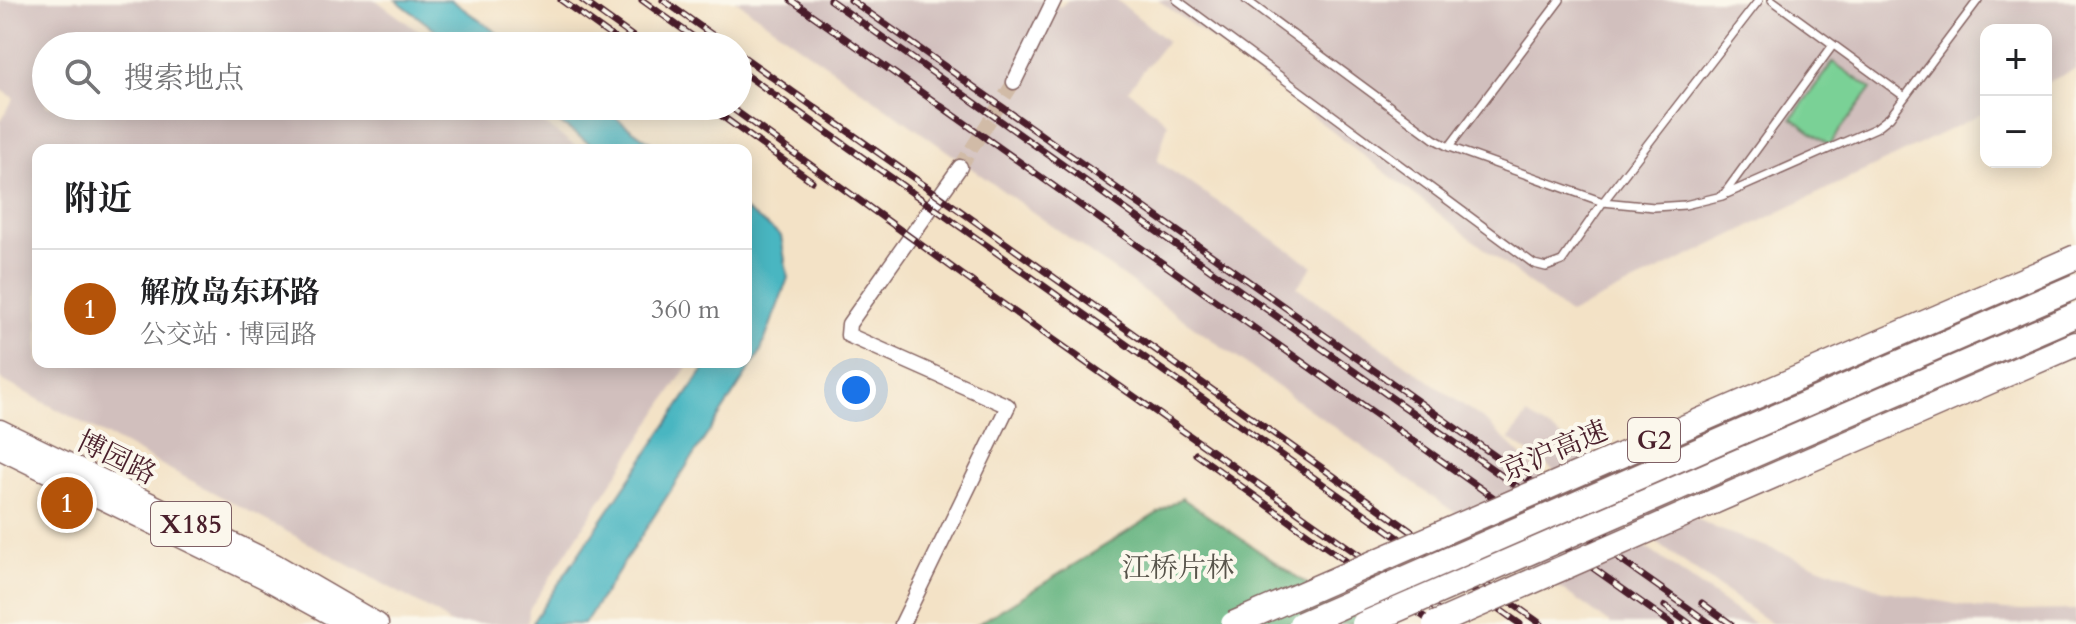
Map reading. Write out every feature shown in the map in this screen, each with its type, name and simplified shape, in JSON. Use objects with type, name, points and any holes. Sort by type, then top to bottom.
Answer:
[{"type":"highway","name":"京沪高速","points":[[1233,624],[2076,257]]},
{"type":"highway","name":"京沪高速","points":[[1301,624],[2076,286]]},
{"type":"highway","name":"G2","points":[[1364,624],[2076,315]]},
{"type":"highway","points":[[1435,624],[2076,344]]},
{"type":"main road","name":"博园路","points":[[0,430],[273,563],[378,624]]},
{"type":"main road","name":"博园路","points":[[0,449],[264,578],[348,624]]},
{"type":"street","points":[[1014,82],[1054,0]]},
{"type":"street","points":[[902,624],[1008,406],[848,335],[849,324],[960,167]]},
{"type":"lane","points":[[1177,0],[1534,264],[1546,267],[1562,261],[1603,202],[1759,0]]},
{"type":"lane","points":[[1246,0],[1449,147],[1603,202],[1654,207],[1685,205],[1722,196],[1876,128],[1890,117],[1978,0]]},
{"type":"lane","points":[[1449,147],[1560,0]]},
{"type":"lane","points":[[1772,0],[1905,97]]},
{"type":"lane","points":[[1722,196],[1833,45]]},
{"type":"shaded area","points":[[0,0],[376,0],[419,32],[32,32],[32,120],[539,120],[573,144],[32,144],[32,368],[686,368],[529,610],[528,624],[450,624],[440,615],[329,554],[0,379],[0,122],[14,98],[0,89]]},
{"type":"shaded area","points":[[735,0],[1049,0],[1060,7],[1068,0],[1117,0],[1167,41],[1128,90],[1168,123],[1157,161],[1313,266],[1297,287],[1487,422],[1537,471],[1755,624],[1611,624]]},
{"type":"shaded area","points":[[1158,0],[2076,0],[2076,69],[2052,80],[2052,24],[1980,24],[1980,115],[1569,314]]},
{"type":"shaded area","points":[[1527,415],[1677,509],[1718,529],[1886,591],[1977,608],[2076,610],[2076,624],[1772,624],[1509,439]]},
{"type":"green space","points":[[1833,62],[1871,89],[1829,145],[1792,118]]},
{"type":"green space","name":"江桥片林","points":[[1182,498],[1365,624],[978,624]]},
{"type":"water","points":[[396,0],[451,0],[496,32],[438,32]]},
{"type":"water","points":[[555,120],[619,120],[653,144],[590,144]]},
{"type":"water","points":[[752,214],[781,236],[788,278],[760,353],[752,365]]},
{"type":"water","points":[[705,368],[750,368],[584,624],[533,624]]},
{"type":"tunnel","points":[[960,167],[1014,82]]},
{"type":"railway","points":[[561,0],[606,32]]},
{"type":"railway","points":[[582,0],[627,32]]},
{"type":"railway","points":[[642,0],[687,32]]},
{"type":"railway","points":[[663,0],[708,32]]},
{"type":"railway","points":[[791,0],[1672,624]]},
{"type":"railway","points":[[830,0],[1711,624]]},
{"type":"railway","points":[[851,0],[1611,538]]},
{"type":"railway","points":[[752,63],[1541,624]]},
{"type":"railway","points":[[752,79],[1520,624]]},
{"type":"railway","points":[[727,120],[812,181]]},
{"type":"railway","points":[[748,120],[993,297],[1457,624]]},
{"type":"railway","points":[[1196,454],[1434,624]]},
{"type":"railway","points":[[1702,603],[1731,624]]},
{"type":"railway","points":[[1665,606],[1690,624]]},
{"type":"place","name":"解放岛东环路","points":[[67,503]]}]
